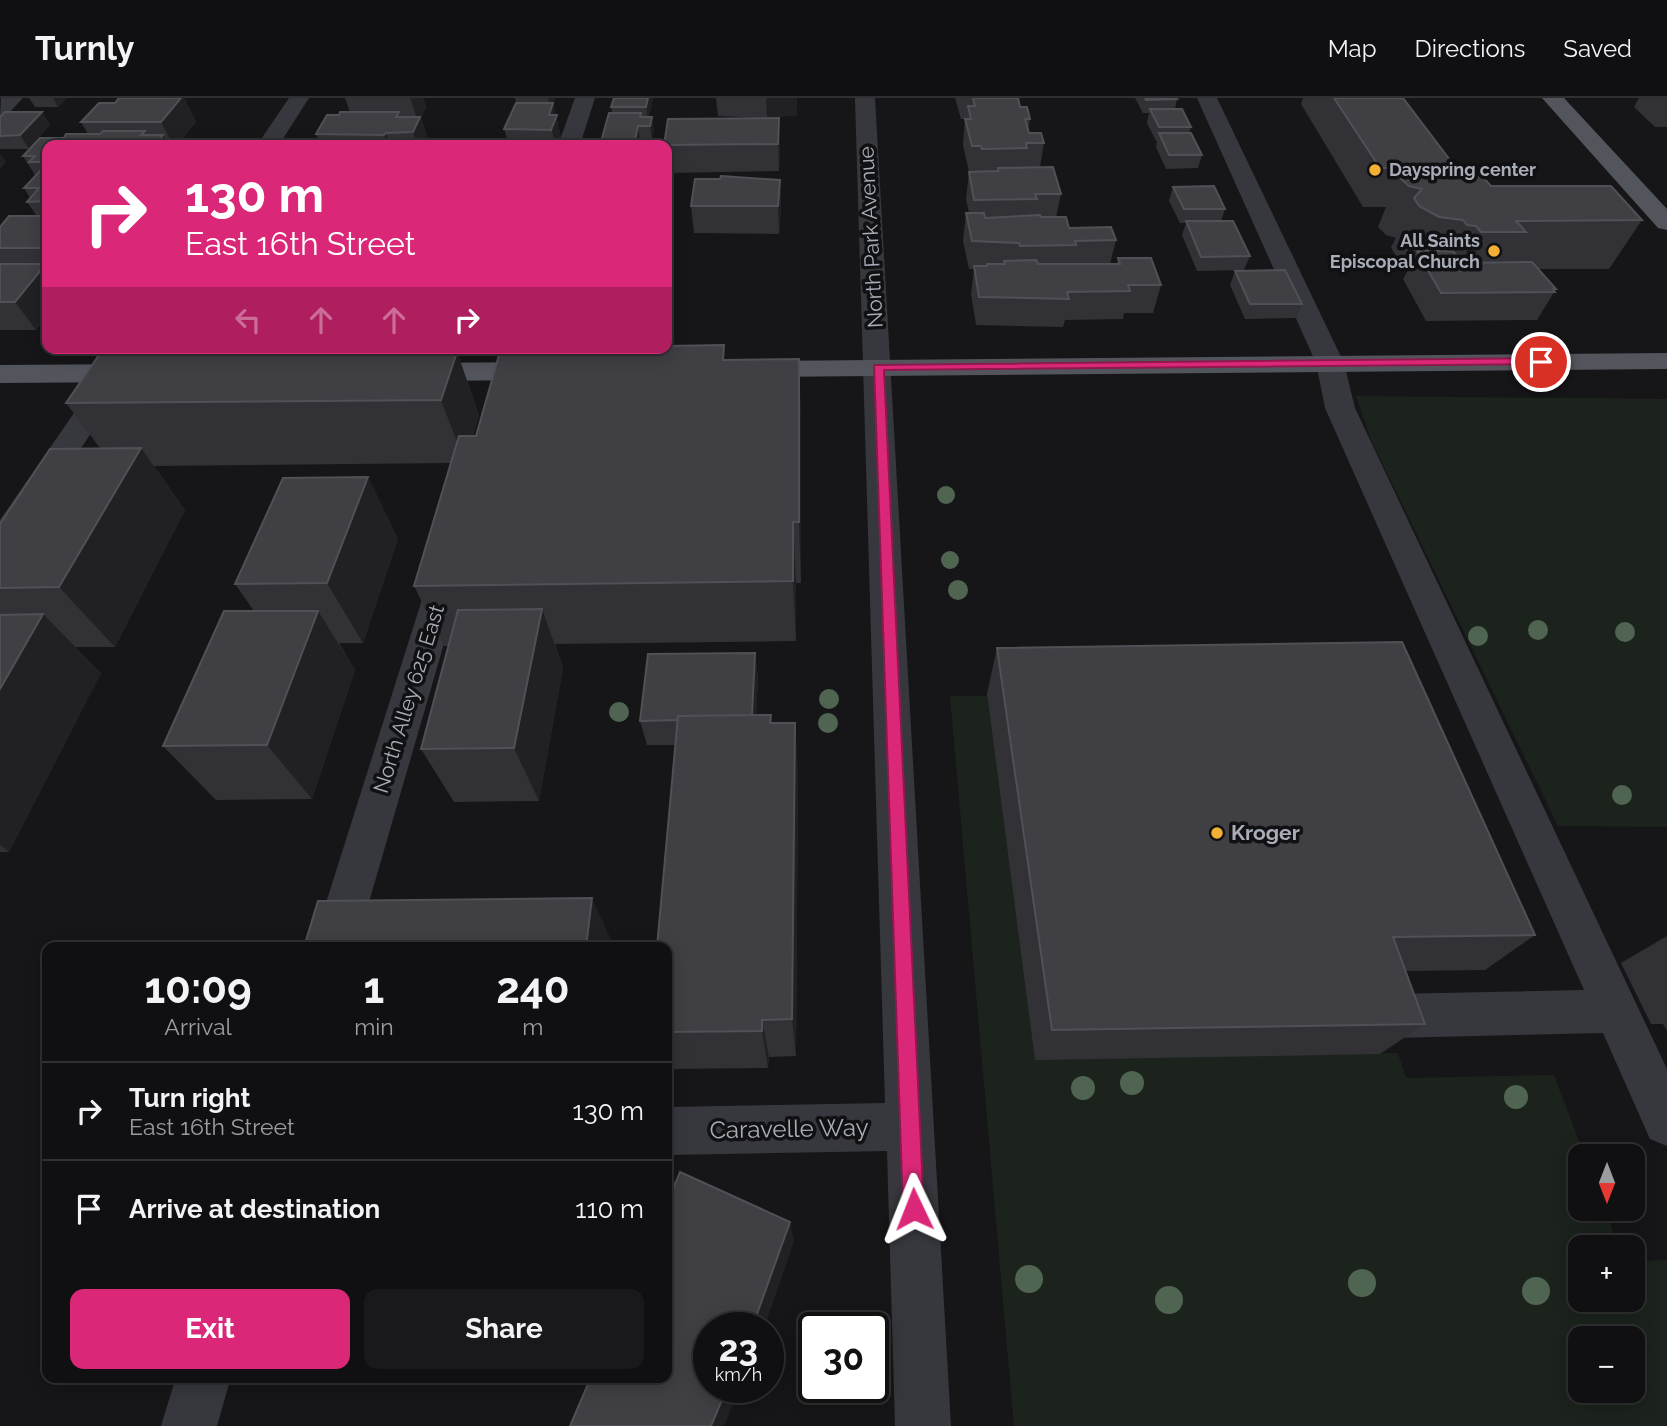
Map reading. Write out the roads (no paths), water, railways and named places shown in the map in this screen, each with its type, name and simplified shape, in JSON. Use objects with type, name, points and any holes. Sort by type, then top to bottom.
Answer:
[{"type":"main road","points":[[1552,98],[1667,223]]},
{"type":"main road","points":[[727,369],[1667,361]]},
{"type":"main road","points":[[387,372],[576,371]]},
{"type":"main road","points":[[0,374],[171,373]]},
{"type":"street","points":[[0,111],[13,98]]},
{"type":"street","points":[[271,140],[299,98]]},
{"type":"street","points":[[571,140],[585,98]]},
{"type":"street","name":"North Park Avenue","points":[[864,98],[923,1426]]},
{"type":"street","points":[[1206,98],[1331,363],[1340,408],[1667,1122]]},
{"type":"street","points":[[0,545],[129,354]]},
{"type":"street","name":"North Alley 625 East","points":[[336,942],[459,534]]},
{"type":"street","points":[[1392,1016],[1616,1011]]},
{"type":"street","name":"Caravelle Way","points":[[672,1131],[910,1127]]},
{"type":"street","points":[[189,1426],[202,1383]]},
{"type":"place","name":"Dayspring center","points":[[1375,170]]},
{"type":"place","name":"All Saints Episcopal Church","points":[[1494,251]]},
{"type":"place","name":"Kroger","points":[[1217,833]]}]
